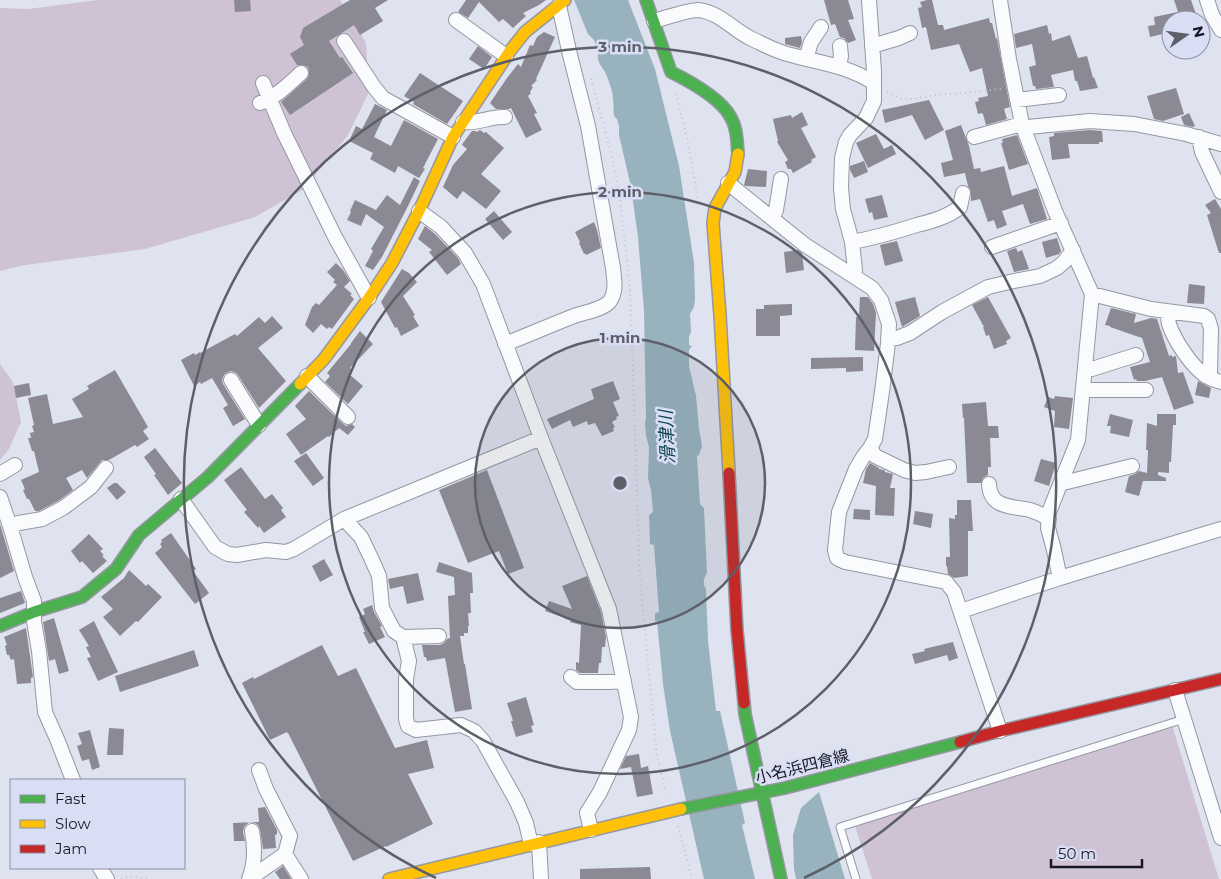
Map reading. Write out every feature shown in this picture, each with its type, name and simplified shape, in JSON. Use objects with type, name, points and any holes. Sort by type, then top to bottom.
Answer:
[{"type":"street","points":[[646,0],[671,72],[690,82],[719,103],[730,116],[737,136],[738,157],[734,172],[715,208],[713,224],[720,315],[737,630],[745,714],[756,794],[781,879]]},
{"type":"street","points":[[852,275],[855,270],[852,242],[843,210],[841,188],[842,158],[850,135],[866,118],[874,102],[869,0]]},
{"type":"street","points":[[1000,0],[1008,59],[1022,124],[1055,211],[1092,294],[1078,440],[1049,512],[1048,528],[1060,578]]},
{"type":"street","points":[[1207,0],[1212,15],[1221,30]]},
{"type":"street","points":[[0,626],[34,612],[82,597],[116,569],[139,535],[208,477],[324,359],[370,298],[392,263],[453,137],[506,56],[525,32],[562,3],[570,55],[588,126],[613,268],[614,294],[608,303],[602,307],[505,344]]},
{"type":"street","points":[[654,21],[698,10],[721,18],[745,36],[771,48],[790,55],[839,67],[864,76],[874,83]]},
{"type":"street","points":[[456,20],[506,56]]},
{"type":"street","points":[[806,59],[811,42],[821,27]]},
{"type":"street","points":[[872,46],[910,33]]},
{"type":"street","points":[[344,41],[383,98],[453,137]]},
{"type":"street","points":[[839,67],[840,46]]},
{"type":"street","points":[[265,101],[301,73]]},
{"type":"street","points":[[263,83],[265,101],[284,134],[335,237],[370,298]]},
{"type":"street","points":[[1016,94],[1059,95]]},
{"type":"street","points":[[463,122],[471,123],[497,117],[505,118]]},
{"type":"street","points":[[974,137],[1022,124],[1028,127],[1090,121],[1134,124],[1186,134],[1221,144]]},
{"type":"street","points":[[1199,137],[1202,152],[1221,192]]},
{"type":"street","points":[[772,218],[776,210],[781,178]]},
{"type":"street","points":[[728,183],[805,244],[872,288],[881,300],[889,324],[875,439],[856,469],[839,512],[835,550],[837,558],[845,562],[946,582],[954,592],[961,610],[1000,731]]},
{"type":"street","points":[[852,242],[881,236],[943,217],[960,207],[963,194]]},
{"type":"street","points":[[418,211],[441,227],[465,253],[483,284],[541,438],[609,609],[631,717],[629,730],[600,792],[587,813],[591,830]]},
{"type":"street","points":[[992,246],[1061,223]]},
{"type":"street","points":[[888,339],[910,333],[942,312],[988,287],[1040,276],[1057,268],[1073,250]]},
{"type":"street","points":[[1092,294],[1151,309],[1214,317],[1211,329],[1210,373],[1215,380]]},
{"type":"street","points":[[1168,312],[1172,333],[1197,368],[1215,380]]},
{"type":"street","points":[[1085,369],[1092,369],[1136,355]]},
{"type":"street","points":[[307,376],[348,417]]},
{"type":"street","points":[[231,380],[259,425]]},
{"type":"street","points":[[1083,390],[1146,390]]},
{"type":"street","points":[[182,499],[215,547],[228,554],[237,556],[266,550],[286,552],[344,519],[541,438]]},
{"type":"street","points":[[870,448],[875,456],[904,470],[915,473],[949,467]]},
{"type":"street","points":[[0,474],[15,465]]},
{"type":"street","points":[[1061,482],[1132,466]]},
{"type":"street","points":[[10,526],[42,519],[63,508],[91,487],[106,468]]},
{"type":"street","points":[[989,484],[993,496],[1005,506],[1040,513],[1049,519]]},
{"type":"street","points":[[0,497],[34,601],[34,621],[39,651],[44,712],[73,779]]},
{"type":"street","points":[[344,519],[361,537],[372,560],[379,576],[382,608],[394,631],[403,637],[439,636]]},
{"type":"street","points":[[961,610],[1221,528]]},
{"type":"street","points":[[403,637],[409,661],[406,678],[406,719],[408,726],[416,730],[461,725],[474,731],[483,741],[517,802],[535,843],[541,879]]},
{"type":"street","points":[[571,677],[578,682],[624,681]]},
{"type":"street","name":"小名浜四倉線","points":[[388,879],[677,809],[785,788],[1000,731],[1221,679]]},
{"type":"street","points":[[1175,690],[1221,838]]},
{"type":"street","points":[[252,831],[254,853],[249,879],[285,854],[290,836],[266,789],[259,770]]},
{"type":"street","points":[[285,854],[301,879]]},
{"type":"lane","points":[[856,879],[840,827],[1184,718]]},
{"type":"path","points":[[589,74],[617,182],[630,288],[640,578],[657,756],[666,794],[677,809],[692,879]]},
{"type":"path","points":[[874,83],[890,94],[902,99],[952,94],[1016,94]]},
{"type":"path","points":[[122,879],[124,877],[148,879]]},
{"type":"shaded area","points":[[98,0],[340,0],[366,43],[369,92],[348,135],[304,189],[255,217],[145,249],[25,265],[0,271],[0,8],[28,9]]},
{"type":"shaded area","points":[[0,364],[13,382],[21,422],[9,449],[0,460]]},
{"type":"shaded area","points":[[1171,722],[1219,879],[872,879],[854,823]]},
{"type":"water","name":"滑津川","points":[[574,0],[628,0],[655,69],[679,166],[694,263],[695,299],[694,307],[690,314],[691,332],[689,345],[692,346],[689,350],[689,366],[696,396],[702,446],[697,456],[700,504],[704,508],[707,573],[704,583],[706,589],[708,641],[716,711],[720,711],[745,823],[742,825],[755,879],[704,879],[670,731],[657,621],[655,621],[655,613],[659,612],[654,545],[650,544],[649,515],[653,512],[648,479],[649,447],[645,422],[644,311],[638,237],[631,187],[619,135],[619,126],[614,116],[612,91],[607,76],[598,61],[599,52],[594,40],[588,34]]},
{"type":"water","points":[[819,792],[845,879],[796,879],[793,835],[801,808]]},
{"type":"building","points":[[234,0],[250,0],[251,11],[235,12]]},
{"type":"building","points":[[350,0],[388,0],[375,8],[383,21],[360,35],[354,25],[329,41],[353,73],[290,115],[281,102],[306,80],[309,75],[308,67],[297,65],[290,54],[304,45],[300,37],[303,28]]},
{"type":"building","points":[[466,0],[546,0],[523,13],[526,16],[513,28],[503,19],[499,22],[479,2],[468,18],[458,12]]},
{"type":"building","points":[[824,0],[848,0],[854,19],[848,20],[856,40],[848,43],[844,38],[840,37],[835,24],[831,25]]},
{"type":"building","points":[[932,0],[938,25],[943,25],[944,30],[989,18],[997,38],[1010,107],[1004,109],[1007,119],[986,125],[983,114],[978,114],[975,102],[979,101],[978,98],[988,96],[982,68],[970,72],[959,44],[931,50],[926,27],[922,28],[918,8],[922,7],[920,2]]},
{"type":"building","points":[[1174,0],[1191,0],[1194,10],[1177,10]]},
{"type":"building","points":[[1161,16],[1161,34],[1150,37],[1148,26],[1155,25],[1154,17]]},
{"type":"building","points":[[1047,25],[1052,41],[1070,35],[1078,58],[1087,56],[1098,88],[1080,91],[1077,81],[1075,81],[1073,70],[1051,75],[1054,87],[1036,89],[1033,86],[1029,67],[1036,65],[1032,44],[1016,48],[1014,34]]},
{"type":"building","points":[[544,32],[555,37],[537,80],[531,86],[533,87],[528,96],[537,113],[534,114],[542,130],[526,138],[511,108],[496,109],[490,103],[518,64],[521,67],[530,45],[533,46],[537,37]]},
{"type":"building","points":[[801,36],[800,48],[785,44],[785,38]]},
{"type":"building","points":[[478,46],[492,57],[484,69],[469,59]]},
{"type":"building","points":[[420,73],[463,101],[447,124],[413,104],[414,102],[404,96]]},
{"type":"building","points":[[1176,88],[1184,114],[1163,121],[1154,119],[1147,96]]},
{"type":"building","points":[[929,100],[944,130],[925,140],[912,115],[885,123],[882,110]]},
{"type":"building","points":[[375,104],[387,110],[374,137],[391,146],[404,120],[438,139],[419,178],[398,166],[395,173],[370,159],[373,153],[349,141],[356,126],[362,129]]},
{"type":"building","points":[[802,112],[808,125],[801,128],[816,157],[811,160],[812,162],[793,173],[791,169],[788,169],[785,162],[788,160],[777,142],[773,119],[791,115],[792,118]]},
{"type":"building","points":[[1189,113],[1195,126],[1193,127],[1184,125],[1181,117]]},
{"type":"building","points":[[961,125],[969,146],[974,169],[980,168],[981,172],[1004,166],[1012,196],[1037,188],[1047,219],[1030,224],[1023,204],[1002,211],[1007,225],[997,229],[994,220],[988,222],[980,199],[971,201],[971,191],[965,173],[944,177],[941,163],[953,160],[945,131]]},
{"type":"building","points":[[480,130],[484,133],[486,132],[504,148],[481,174],[501,191],[486,209],[463,191],[457,199],[443,187],[453,165],[467,149],[462,145],[463,143],[472,131],[477,132]]},
{"type":"building","points":[[1102,131],[1103,142],[1099,142],[1099,144],[1068,144],[1070,158],[1052,160],[1049,137],[1054,136],[1054,133]]},
{"type":"building","points":[[876,134],[884,149],[892,145],[896,154],[868,168],[856,143]]},
{"type":"building","points":[[1017,135],[1028,164],[1009,170],[1001,143],[1003,143],[1002,139]]},
{"type":"building","points":[[864,161],[868,172],[854,178],[850,166]]},
{"type":"building","points":[[748,169],[767,171],[766,187],[744,185]]},
{"type":"building","points":[[414,177],[420,181],[382,257],[373,270],[365,266],[373,251],[371,249],[384,227],[366,214],[361,226],[347,220],[350,211],[355,200],[376,210],[387,195],[400,205]]},
{"type":"building","points":[[882,195],[888,217],[874,220],[872,212],[869,213],[865,199]]},
{"type":"building","points":[[1215,199],[1221,209],[1221,253],[1219,253],[1207,215],[1211,213],[1205,205]]},
{"type":"building","points":[[494,211],[512,232],[503,240],[485,219]]},
{"type":"building","points":[[594,222],[601,248],[586,255],[575,232]]},
{"type":"building","points":[[425,226],[458,258],[461,264],[447,275],[429,252],[432,250],[418,239]]},
{"type":"building","points":[[1057,238],[1061,251],[1059,254],[1046,258],[1042,242]]},
{"type":"building","points":[[897,241],[903,261],[885,266],[880,245]]},
{"type":"building","points":[[1016,248],[1018,252],[1022,250],[1029,269],[1014,272],[1007,251]]},
{"type":"building","points":[[798,250],[802,253],[804,270],[786,273],[784,252]]},
{"type":"building","points":[[336,263],[350,281],[344,287],[352,294],[350,295],[354,299],[332,329],[329,327],[327,329],[321,324],[313,333],[305,325],[312,307],[316,303],[319,305],[337,285],[327,272]]},
{"type":"building","points":[[402,269],[409,273],[417,282],[403,296],[415,315],[413,316],[419,326],[401,336],[381,302]]},
{"type":"building","points":[[1189,284],[1205,286],[1204,304],[1187,303]]},
{"type":"building","points":[[860,297],[868,297],[876,313],[874,351],[855,350],[856,317],[859,317]]},
{"type":"building","points":[[915,297],[920,316],[902,327],[895,302]]},
{"type":"building","points":[[988,297],[1011,338],[1006,341],[1007,344],[994,349],[989,335],[986,336],[984,327],[972,305]]},
{"type":"building","points":[[792,304],[792,315],[780,316],[780,336],[756,336],[756,309],[764,309],[764,305]]},
{"type":"building","points":[[1111,308],[1136,314],[1134,323],[1151,318],[1157,319],[1169,356],[1176,356],[1178,373],[1183,372],[1194,403],[1174,410],[1162,377],[1145,381],[1134,380],[1130,367],[1150,362],[1142,338],[1105,325]]},
{"type":"building","points":[[272,316],[283,328],[258,348],[286,381],[259,408],[238,375],[231,371],[226,373],[222,380],[223,384],[245,419],[233,426],[223,408],[228,405],[212,378],[194,386],[181,360],[194,353],[195,355],[200,353],[235,334],[237,336],[259,317],[265,323]]},
{"type":"building","points":[[360,331],[373,344],[350,368],[352,370],[349,374],[363,386],[348,404],[325,382],[330,376],[327,373]]},
{"type":"building","points":[[863,357],[863,371],[846,372],[846,368],[811,369],[811,358]]},
{"type":"building","points":[[115,370],[148,427],[143,431],[149,439],[137,447],[135,445],[109,460],[102,460],[87,478],[82,470],[66,478],[73,490],[58,501],[39,511],[35,511],[29,499],[27,499],[21,480],[39,472],[34,451],[32,451],[28,438],[31,438],[30,433],[34,432],[32,426],[34,425],[28,398],[47,394],[53,424],[83,417],[72,399],[89,389],[87,386]]},
{"type":"building","points":[[613,381],[620,399],[613,402],[619,416],[612,422],[615,427],[613,428],[614,431],[602,436],[595,423],[588,425],[587,421],[573,427],[570,420],[552,429],[547,419],[594,399],[591,389]]},
{"type":"building","points":[[1198,381],[1211,388],[1209,398],[1195,395]]},
{"type":"building","points":[[29,383],[31,395],[16,398],[14,386]]},
{"type":"building","points":[[309,391],[342,423],[346,426],[352,424],[355,427],[348,435],[339,428],[329,437],[301,455],[286,434],[306,419],[295,406]]},
{"type":"building","points":[[1055,396],[1073,398],[1069,429],[1054,427],[1055,411],[1044,407],[1048,397],[1054,399]]},
{"type":"building","points":[[986,402],[988,426],[998,426],[999,438],[990,438],[991,467],[988,467],[988,475],[983,478],[981,483],[967,483],[962,404]]},
{"type":"building","points":[[1110,414],[1133,420],[1129,437],[1110,433],[1111,426],[1107,426]]},
{"type":"building","points":[[1157,414],[1176,414],[1176,425],[1173,425],[1169,473],[1158,472],[1158,475],[1166,478],[1166,481],[1143,481],[1139,496],[1125,492],[1129,476],[1139,471],[1147,473],[1147,423],[1157,426]]},
{"type":"building","points":[[155,448],[182,483],[168,495],[144,457]]},
{"type":"building","points":[[306,453],[324,478],[313,486],[294,461]]},
{"type":"building","points":[[1041,459],[1056,463],[1049,486],[1034,481]]},
{"type":"building","points":[[870,463],[885,472],[893,474],[890,488],[895,488],[894,516],[875,515],[876,486],[863,483],[866,469]]},
{"type":"building","points":[[241,467],[265,499],[272,494],[283,508],[281,510],[286,517],[264,533],[244,512],[247,510],[224,480]]},
{"type":"building","points":[[487,470],[524,568],[508,574],[499,551],[468,563],[439,490]]},
{"type":"building","points":[[117,483],[126,492],[117,500],[107,488]]},
{"type":"building","points":[[957,500],[971,500],[973,531],[968,531],[968,576],[954,578],[948,574],[946,557],[950,557],[949,518],[955,519],[955,515],[957,515]]},
{"type":"building","points":[[854,509],[870,510],[870,520],[853,519]]},
{"type":"building","points":[[915,511],[933,514],[931,528],[913,524]]},
{"type":"building","points":[[0,524],[14,571],[0,578]]},
{"type":"building","points":[[171,533],[196,569],[193,571],[209,593],[195,604],[155,553],[162,547],[160,544],[161,540]]},
{"type":"building","points":[[89,534],[103,549],[100,551],[107,561],[93,573],[82,561],[80,563],[71,551]]},
{"type":"building","points":[[324,559],[333,575],[320,582],[312,566]]},
{"type":"building","points":[[439,562],[472,573],[473,593],[470,593],[471,613],[468,613],[468,633],[460,636],[472,709],[455,712],[445,658],[427,661],[426,657],[424,657],[422,645],[440,645],[450,638],[448,596],[455,595],[454,577],[436,572]]},
{"type":"building","points":[[129,570],[146,586],[148,584],[162,597],[138,622],[136,621],[120,636],[103,617],[113,609],[101,597],[124,578]]},
{"type":"building","points":[[418,573],[424,600],[407,604],[403,586],[390,589],[388,579]]},
{"type":"building","points":[[587,576],[601,612],[606,637],[605,647],[602,647],[598,673],[580,673],[576,670],[576,662],[579,663],[581,625],[545,611],[549,601],[572,609],[562,586]]},
{"type":"building","points":[[21,591],[25,603],[0,613],[0,598]]},
{"type":"building","points":[[372,605],[385,637],[369,644],[359,617],[365,614],[363,609]]},
{"type":"building","points":[[54,618],[69,671],[59,674],[55,659],[49,661],[43,622]]},
{"type":"building","points":[[94,621],[118,672],[98,681],[87,658],[91,657],[86,647],[89,646],[79,630]]},
{"type":"building","points":[[26,628],[33,677],[31,678],[31,683],[17,684],[14,659],[11,660],[9,655],[7,655],[5,646],[7,645],[4,637]]},
{"type":"building","points":[[953,642],[958,658],[949,661],[947,655],[915,664],[912,654]]},
{"type":"building","points":[[322,645],[338,676],[356,668],[395,748],[427,740],[434,768],[408,774],[433,824],[353,861],[288,733],[270,740],[242,683],[253,677],[254,679]]},
{"type":"building","points":[[194,650],[199,666],[120,692],[115,676]]},
{"type":"building","points":[[526,697],[534,725],[531,726],[533,732],[516,737],[507,703]]},
{"type":"building","points":[[109,728],[124,729],[123,755],[107,755]]},
{"type":"building","points":[[90,730],[100,767],[92,770],[89,759],[82,761],[77,746],[82,744],[78,733]]},
{"type":"building","points":[[639,754],[641,768],[648,766],[653,794],[637,797],[631,767],[620,769],[626,756]]},
{"type":"building","points":[[265,807],[277,830],[275,835],[276,848],[263,849],[260,829],[258,825],[251,822],[259,822],[258,808]]},
{"type":"building","points":[[249,822],[244,827],[245,841],[234,841],[233,823]]},
{"type":"building","points":[[283,866],[291,879],[280,879],[275,872]]},
{"type":"building","points":[[650,867],[651,879],[580,879],[580,869]]},
{"type":"traffic: fast","points":[[646,0],[671,72],[704,91],[725,109],[734,125],[738,154]]},
{"type":"traffic: fast","points":[[0,626],[34,612],[82,597],[116,569],[139,535],[208,477],[300,384]]},
{"type":"traffic: fast","points":[[744,703],[781,879]]},
{"type":"traffic: fast","points":[[681,809],[785,788],[960,742]]},
{"type":"traffic: slow","points":[[300,384],[324,359],[392,263],[419,211],[453,137],[510,51],[525,32],[565,0]]},
{"type":"traffic: slow","points":[[729,473],[713,223],[715,208],[735,172],[738,154]]},
{"type":"traffic: slow","points":[[389,879],[681,809]]},
{"type":"traffic: jam","points":[[729,473],[737,630],[744,703]]},
{"type":"traffic: jam","points":[[960,742],[1221,679]]}]
